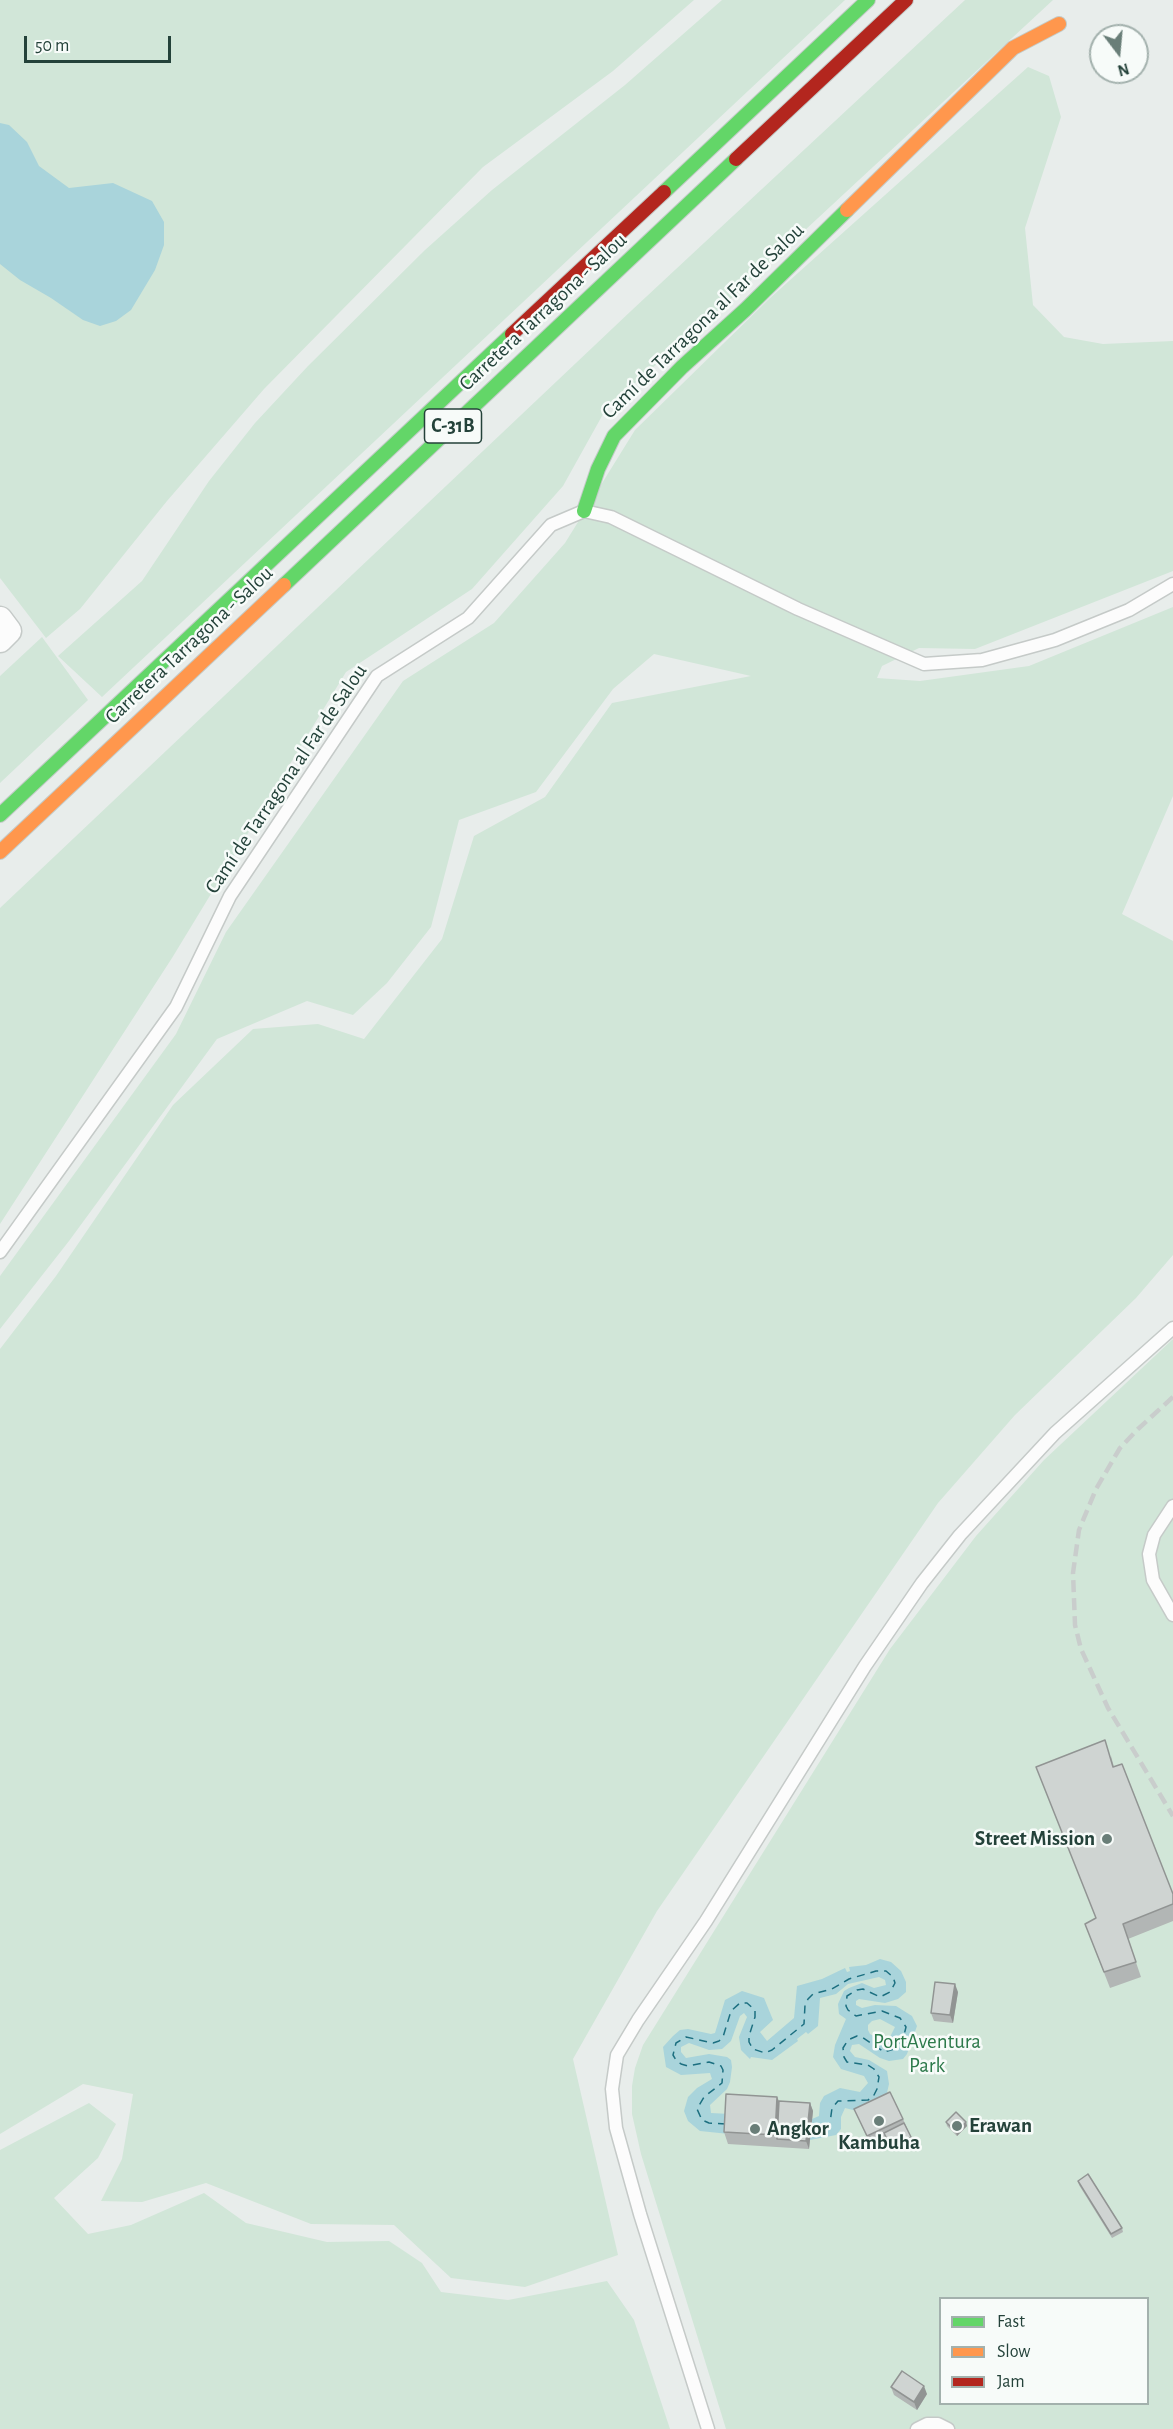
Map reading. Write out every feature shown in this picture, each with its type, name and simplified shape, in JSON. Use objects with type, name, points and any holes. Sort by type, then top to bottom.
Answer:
[{"type":"main road","name":"Carretera Tarragona - Salou","points":[[0,815],[868,0]]},
{"type":"main road","name":"Carretera Tarragona - Salou","points":[[0,852],[906,0]]},
{"type":"main road","name":"Camí de Tarragona al Far de Salou","points":[[584,511],[598,469],[614,436],[682,367],[745,310],[1013,48],[1059,24]]},
{"type":"lane","points":[[584,511],[611,518],[798,609],[924,664],[982,660],[1055,640],[1129,610],[1173,584]]},
{"type":"lane","name":"Camí de Tarragona al Far de Salou","points":[[0,1252],[176,1007],[230,896],[376,676],[468,618],[551,525],[584,511]]},
{"type":"lane","points":[[708,2429],[640,2214],[616,2128],[612,2089],[617,2055],[638,2020],[706,1921],[865,1666],[922,1583],[960,1535],[1055,1434],[1173,1328]]},
{"type":"lane","points":[[1173,1506],[1154,1535],[1149,1554],[1153,1580],[1173,1615]]},
{"type":"lane","points":[[917,2429],[927,2424],[938,2424],[948,2429]]},
{"type":"green space","points":[[0,0],[694,0],[613,71],[483,167],[264,389],[167,501],[80,609],[46,638],[0,578]]},
{"type":"green space","points":[[722,0],[845,0],[102,697],[58,656],[142,581],[209,481],[255,423],[308,366],[425,250],[492,190],[625,85]]},
{"type":"green space","points":[[965,0],[1053,0],[707,321],[607,407],[563,486],[472,589],[346,672],[172,958],[0,1224],[0,908],[632,310]]},
{"type":"green space","points":[[1028,67],[1049,76],[1061,117],[1025,228],[1033,305],[1064,337],[1103,344],[1173,341],[1173,571],[975,649],[919,648],[882,666],[877,678],[920,681],[1029,666],[1173,607],[1173,796],[1122,914],[1173,941],[1173,1255],[1136,1298],[1015,1415],[938,1503],[657,1911],[573,2059],[618,2255],[525,2287],[451,2278],[394,2225],[311,2224],[206,2183],[142,2202],[101,2201],[122,2159],[133,2094],[83,2084],[0,2134],[0,1349],[56,1276],[173,1105],[253,1029],[318,1024],[364,1039],[442,939],[474,836],[545,797],[612,703],[751,676],[654,654],[613,689],[536,792],[459,820],[431,927],[387,983],[353,1015],[307,1001],[217,1039],[69,1241],[0,1329],[0,1276],[176,1034],[226,932],[403,681],[494,623],[565,543],[635,430],[770,298]]},
{"type":"green space","points":[[42,637],[88,700],[0,783],[0,676]]},
{"type":"green space","name":"PortAventura Park","points":[[1173,1339],[1173,2429],[726,2429],[641,2154],[632,2114],[632,2086],[635,2068],[643,2045],[890,1649],[976,1536],[1044,1460]]},
{"type":"green space","points":[[89,2103],[116,2124],[98,2158],[54,2198],[88,2234],[131,2225],[204,2193],[246,2223],[327,2242],[389,2241],[422,2263],[441,2292],[508,2300],[607,2281],[634,2320],[670,2429],[0,2429],[0,2150]]},
{"type":"water","points":[[0,123],[9,125],[27,142],[39,166],[69,188],[113,183],[152,201],[164,222],[164,245],[155,270],[131,310],[116,321],[100,326],[83,320],[20,280],[0,264]]},
{"type":"water","points":[[880,1959],[891,1962],[901,1971],[906,1982],[906,1992],[898,1999],[885,2003],[859,1999],[856,2005],[862,2008],[875,2005],[896,2006],[912,2016],[917,2026],[903,2059],[889,2061],[880,2058],[859,2044],[852,2045],[850,2051],[855,2057],[869,2060],[887,2071],[889,2084],[886,2097],[857,2111],[845,2108],[841,2117],[841,2129],[836,2135],[810,2140],[812,2119],[819,2116],[820,2103],[824,2096],[840,2088],[860,2092],[868,2083],[864,2076],[841,2069],[833,2057],[835,2045],[846,2019],[839,2014],[838,2004],[844,1991],[849,1988],[862,1983],[874,1988],[886,1985],[885,1980],[879,1977],[848,1984],[836,1994],[820,1998],[818,2026],[808,2034],[806,2032],[797,2039],[798,2041],[772,2060],[751,2057],[750,2059],[741,2050],[739,2037],[747,2017],[744,2013],[740,2016],[731,2041],[722,2049],[709,2050],[689,2043],[681,2047],[681,2052],[686,2058],[709,2054],[727,2057],[731,2060],[732,2067],[727,2089],[710,2105],[711,2113],[730,2114],[729,2134],[700,2131],[688,2121],[684,2111],[688,2097],[712,2079],[710,2073],[681,2075],[666,2067],[663,2047],[673,2036],[680,2030],[688,2029],[715,2033],[725,2000],[742,1991],[764,1998],[773,2020],[760,2032],[767,2041],[794,2018],[797,1986],[822,1979],[845,1968],[847,1972],[850,1971],[849,1967],[866,1965]],"holes":[[[880,2019],[895,2027],[887,2043],[870,2034],[868,2030],[868,2025],[872,2021]]]},
{"type":"building","name":"Street Mission","points":[[1105,1740],[1113,1767],[1122,1764],[1173,1894],[1173,1904],[1123,1924],[1136,1962],[1104,1972],[1085,1924],[1096,1918],[1036,1767]]},
{"type":"building","points":[[935,1982],[955,1984],[950,2015],[931,2013]]},
{"type":"building","points":[[890,2092],[903,2119],[867,2136],[854,2109]]},
{"type":"building","name":"Angkor","points":[[726,2094],[777,2097],[775,2135],[724,2132]]},
{"type":"building","points":[[779,2101],[810,2103],[806,2141],[777,2139]]},
{"type":"building","name":"Erawan","points":[[956,2112],[966,2122],[956,2132],[946,2122]]},
{"type":"building","points":[[904,2123],[911,2137],[891,2147],[884,2133]]},
{"type":"building","points":[[1088,2174],[1122,2228],[1111,2234],[1078,2181]]},
{"type":"building","points":[[902,2371],[924,2386],[914,2402],[891,2387]]},
{"type":"ferry route","points":[[726,2124],[709,2123],[702,2120],[697,2109],[704,2097],[722,2083],[721,2066],[709,2062],[688,2066],[681,2064],[673,2055],[676,2043],[686,2037],[713,2043],[719,2041],[723,2037],[731,2011],[740,2003],[747,2003],[755,2010],[749,2042],[753,2049],[765,2053],[804,2024],[805,2005],[813,1994],[832,1989],[849,1979],[876,1971],[886,1971],[893,1977],[895,1983],[890,1992],[880,1997],[863,1989],[857,1990],[847,1996],[846,2006],[856,2016],[882,2011],[900,2018],[906,2027],[903,2039],[894,2049],[884,2052],[862,2037],[857,2036],[848,2040],[843,2048],[844,2057],[847,2062],[868,2065],[874,2069],[879,2077],[877,2089],[873,2097],[868,2100],[838,2101],[832,2108],[830,2123],[823,2129],[811,2129]]},
{"type":"railway","points":[[1173,1397],[1120,1448],[1096,1489],[1079,1530],[1073,1573],[1075,1625],[1081,1649],[1108,1708],[1173,1816]]},
{"type":"traffic: fast","points":[[664,192],[868,0]]},
{"type":"traffic: fast","points":[[284,585],[736,159]]},
{"type":"traffic: fast","points":[[584,511],[598,469],[614,436],[682,367],[745,310],[847,210]]},
{"type":"traffic: fast","points":[[0,815],[512,334]]},
{"type":"traffic: slow","points":[[847,210],[1013,48],[1059,24]]},
{"type":"traffic: slow","points":[[0,852],[284,585]]},
{"type":"traffic: jam","points":[[736,159],[906,0]]},
{"type":"traffic: jam","points":[[512,334],[664,192]]},
{"type":"place","name":"Street Mission","points":[[1107,1839]]},
{"type":"place","name":"Kambuha","points":[[879,2121]]},
{"type":"place","name":"Erawan","points":[[957,2126]]},
{"type":"place","name":"Angkor","points":[[755,2129]]}]
